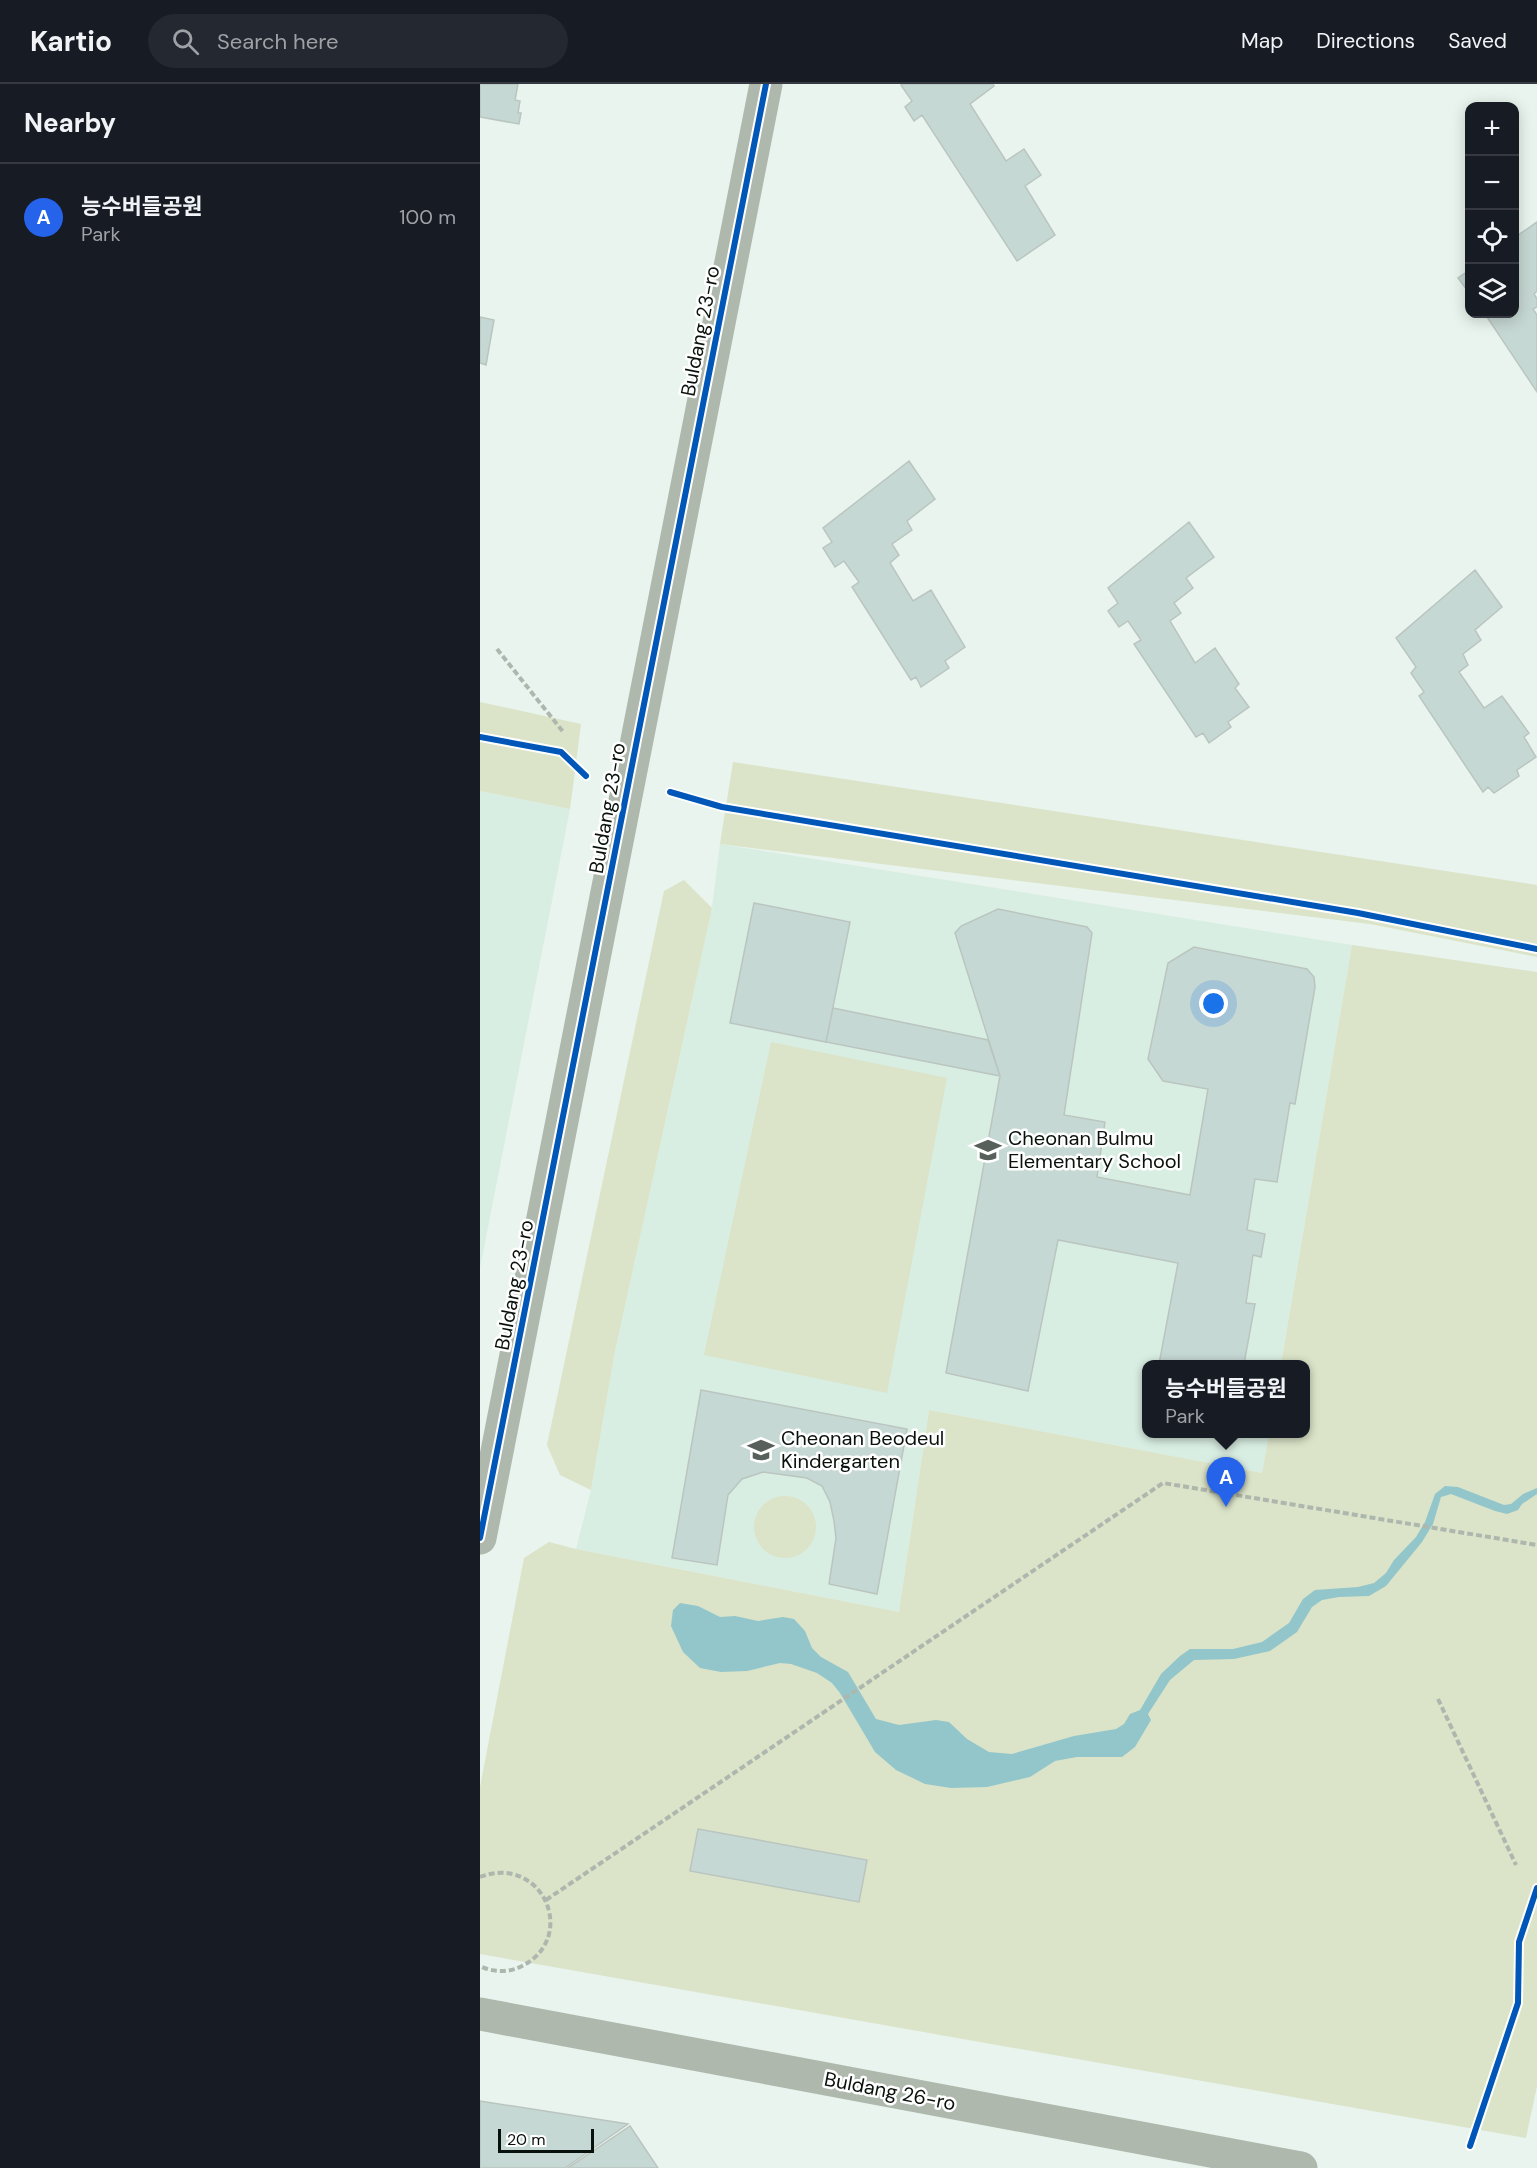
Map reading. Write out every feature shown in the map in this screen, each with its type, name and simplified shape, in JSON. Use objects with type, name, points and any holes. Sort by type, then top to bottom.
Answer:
[{"type":"street","name":"Buldang 23-ro","points":[[480,1538],[766,84]]},
{"type":"street","name":"Buldang 26-ro","points":[[480,2014],[1301,2168]]},
{"type":"path","points":[[497,649],[564,734]]},
{"type":"path","points":[[546,1900],[1163,1483],[1537,1545]]},
{"type":"path","points":[[1438,1699],[1516,1865]]},
{"type":"path","points":[[480,1877],[497,1872],[514,1873],[528,1880],[546,1900],[551,1921],[549,1937],[541,1952],[530,1962],[515,1969],[499,1971],[480,1966]]},
{"type":"shaded area","points":[[480,702],[581,724],[570,809],[480,791]]},
{"type":"shaded area","points":[[733,762],[1537,885],[1537,957],[1370,924],[720,844]]},
{"type":"shaded area","points":[[480,791],[570,809],[480,1268]]},
{"type":"shaded area","name":"Cheonan Bulmu Elementary School","points":[[720,844],[1352,945],[1282,1360],[1142,1360],[1142,1438],[1268,1438],[1262,1473],[929,1410],[899,1612],[576,1549],[591,1490],[614,1356],[712,908]]},
{"type":"shaded area","points":[[684,880],[712,908],[614,1356],[591,1490],[560,1475],[547,1445],[664,891]]},
{"type":"shaded area","points":[[1352,945],[1537,972],[1537,2086],[1526,2138],[480,1954],[480,1787],[524,1558],[549,1542],[899,1612],[929,1410],[1262,1473],[1268,1438],[1310,1438],[1310,1360],[1282,1360]]},
{"type":"shaded area","points":[[771,1042],[947,1078],[887,1393],[704,1355]]},
{"type":"shaded area","points":[[785,1496],[807,1505],[816,1527],[807,1549],[785,1558],[763,1549],[754,1527],[763,1505]]},
{"type":"water","points":[[1445,1486],[1458,1487],[1504,1505],[1511,1504],[1523,1494],[1537,1488],[1537,1494],[1522,1504],[1518,1510],[1507,1514],[1451,1494],[1441,1497],[1433,1524],[1422,1542],[1386,1586],[1369,1596],[1322,1600],[1312,1607],[1297,1632],[1270,1651],[1234,1659],[1194,1660],[1170,1680],[1148,1714],[1151,1720],[1135,1747],[1122,1757],[1077,1757],[1055,1761],[1030,1777],[987,1787],[951,1788],[925,1784],[896,1770],[875,1752],[832,1683],[817,1673],[791,1664],[780,1663],[747,1671],[721,1672],[700,1668],[683,1652],[671,1626],[673,1610],[680,1603],[698,1606],[720,1617],[735,1616],[758,1621],[783,1617],[794,1619],[805,1631],[812,1648],[821,1657],[848,1672],[876,1719],[899,1725],[936,1720],[949,1722],[967,1739],[989,1752],[1012,1754],[1074,1736],[1116,1729],[1124,1724],[1130,1714],[1140,1710],[1161,1674],[1190,1649],[1233,1649],[1262,1642],[1289,1623],[1303,1599],[1315,1590],[1358,1587],[1374,1583],[1386,1573],[1394,1560],[1416,1537],[1425,1522],[1435,1494]]},
{"type":"building","points":[[480,84],[518,84],[515,100],[520,101],[519,124],[480,117]]},
{"type":"building","points":[[993,84],[994,86],[970,104],[1006,161],[1024,149],[1041,175],[1025,186],[1055,235],[1017,261],[922,115],[914,121],[905,107],[912,101],[901,85]]},
{"type":"building","points":[[1537,222],[1537,291],[1534,294],[1537,307],[1533,309],[1537,315],[1537,392],[1488,318],[1519,318],[1519,235]]},
{"type":"building","points":[[1465,273],[1465,287],[1458,278]]},
{"type":"building","points":[[480,317],[494,320],[486,365],[480,363]]},
{"type":"building","points":[[909,461],[935,499],[907,521],[912,530],[892,544],[899,555],[890,563],[913,601],[931,590],[965,647],[945,661],[949,668],[921,687],[916,677],[911,680],[852,587],[859,582],[844,561],[835,567],[823,548],[832,542],[823,528]]},
{"type":"building","points":[[1189,522],[1214,557],[1186,578],[1193,588],[1174,603],[1181,613],[1170,621],[1195,663],[1215,648],[1239,684],[1235,688],[1249,707],[1228,722],[1231,727],[1209,743],[1203,733],[1196,737],[1134,644],[1141,640],[1128,621],[1119,627],[1108,611],[1118,603],[1108,588]]},
{"type":"building","points":[[1475,570],[1502,607],[1475,630],[1481,640],[1463,654],[1468,665],[1459,672],[1484,708],[1502,696],[1529,733],[1524,737],[1536,757],[1517,770],[1519,776],[1494,793],[1488,787],[1483,792],[1419,696],[1424,692],[1411,673],[1416,667],[1396,638]]},
{"type":"building","points":[[754,903],[850,922],[826,1042],[730,1023]]},
{"type":"building","points":[[998,909],[1087,927],[1092,933],[1064,1115],[1105,1122],[1097,1177],[1190,1195],[1208,1089],[1163,1081],[1148,1059],[1168,963],[1194,947],[1307,969],[1314,977],[1315,987],[1295,1104],[1290,1103],[1277,1182],[1255,1179],[1247,1230],[1265,1234],[1261,1257],[1253,1255],[1246,1303],[1255,1304],[1245,1360],[1160,1360],[1178,1263],[1058,1240],[1028,1391],[946,1373],[1000,1076],[955,933],[961,926]]},
{"type":"building","points":[[833,1008],[988,1040],[1000,1076],[826,1042]]},
{"type":"building","points":[[701,1390],[907,1429],[877,1594],[829,1584],[836,1538],[834,1521],[830,1502],[822,1486],[807,1478],[763,1472],[742,1479],[728,1495],[717,1565],[672,1558]]},
{"type":"building","points":[[698,1829],[867,1860],[859,1902],[690,1871]]},
{"type":"building","points":[[480,2101],[628,2124],[565,2168],[480,2168]]},
{"type":"building","points":[[630,2126],[658,2168],[568,2168]]},
{"type":"cycle path","points":[[480,1538],[766,84]]},
{"type":"cycle path","points":[[480,737],[561,752],[586,776]]},
{"type":"cycle path","points":[[670,792],[722,807],[1358,913],[1537,949]]},
{"type":"cycle path","points":[[1470,2146],[1518,2003],[1519,1942],[1537,1888]]},
{"type":"place","name":"Cheonan Bulmu Elementary School","points":[[988,1150]]},
{"type":"place","name":"Cheonan Beodeul Kindergarten","points":[[761,1450]]},
{"type":"place","name":"능수버들공원","points":[[1226,1507]]}]
